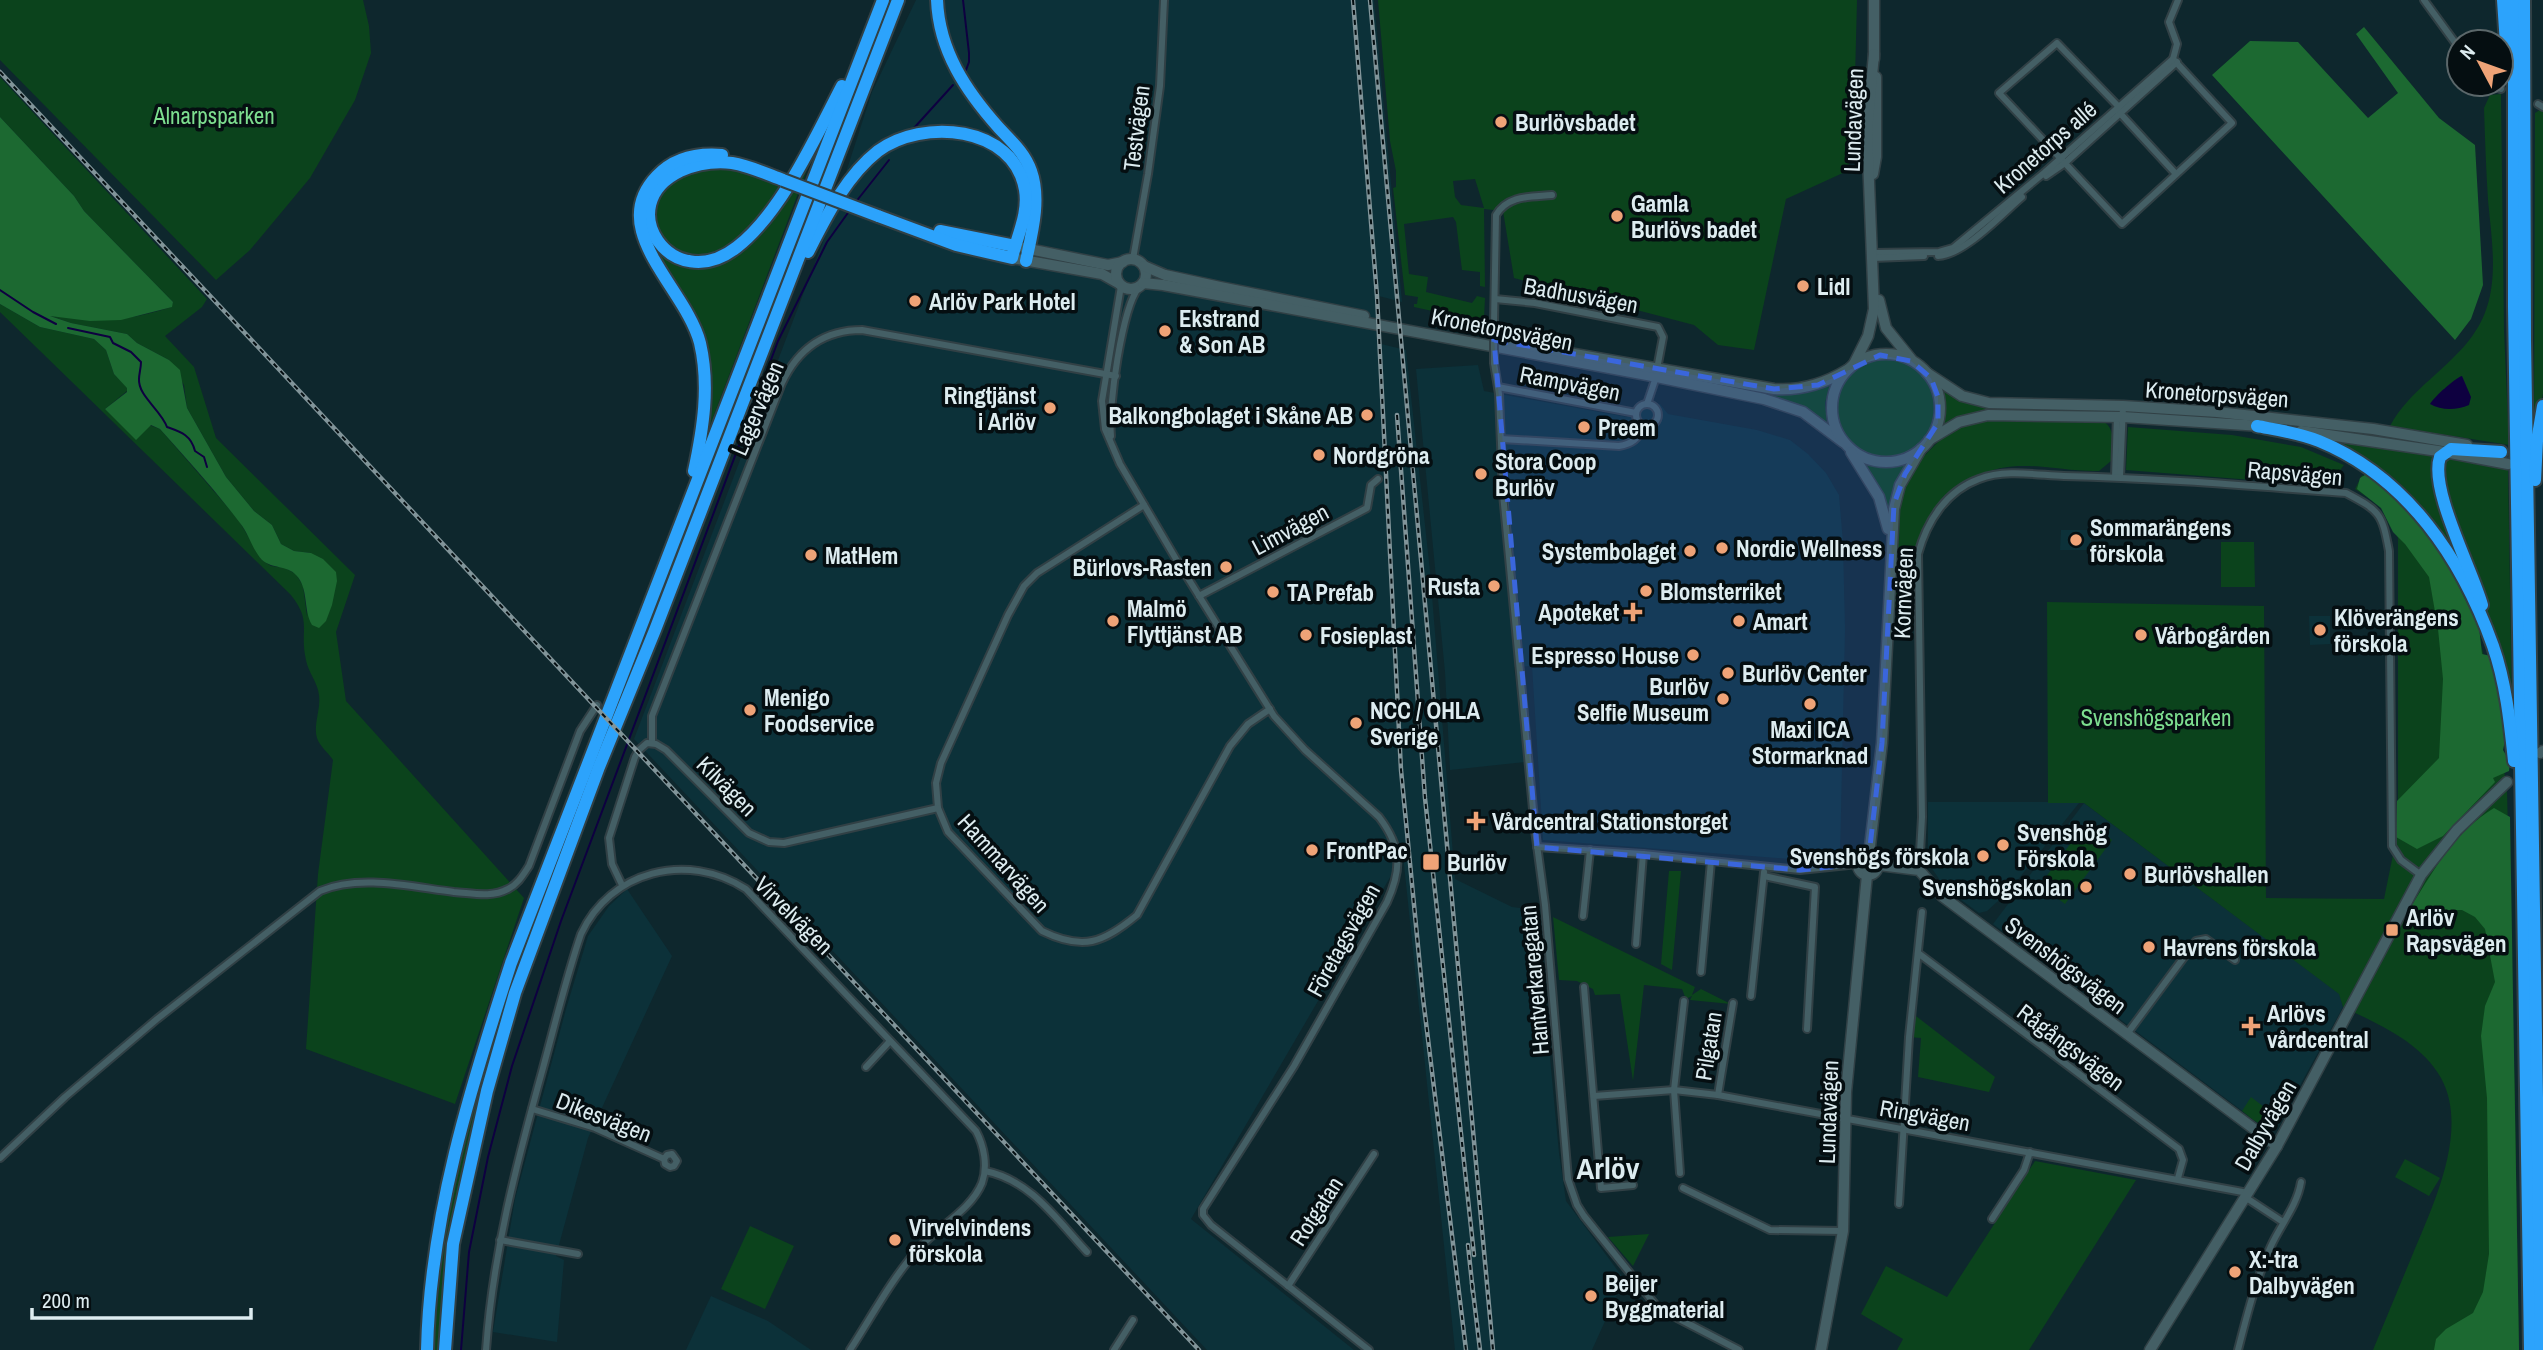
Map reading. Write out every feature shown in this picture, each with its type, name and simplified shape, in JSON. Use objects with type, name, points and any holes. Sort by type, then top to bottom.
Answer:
[{"type":"highway","points":[[427,1350],[427,1327],[438,1240],[454,1154],[475,1074],[511,963],[883,0]]},
{"type":"highway","points":[[445,1350],[453,1244],[487,1091],[516,993],[599,767],[655,630],[898,0]]},
{"type":"highway","points":[[937,0],[942,33],[959,76],[972,97],[1021,152],[1032,172],[1036,197],[1027,255]]},
{"type":"highway","points":[[2503,0],[2508,83],[2513,113]]},
{"type":"highway","points":[[2514,0],[2521,837],[2530,1350]]},
{"type":"highway","points":[[2524,0],[2525,341],[2541,1350]]},
{"type":"highway","points":[[2526,80],[2531,0]]},
{"type":"highway","points":[[784,178],[734,163],[687,168],[673,175],[655,193],[649,210],[649,224],[653,235],[668,253],[690,262],[715,260],[743,242],[772,207],[799,167],[871,30]]},
{"type":"highway","points":[[687,508],[704,421],[704,364],[692,321],[639,227],[640,205],[644,192],[661,172],[682,159],[694,156],[735,157],[784,178],[878,214],[1013,252],[1026,200],[1020,175],[1008,157],[988,143],[967,135],[944,131],[915,134],[879,150],[852,179],[829,212],[775,318]]},
{"type":"highway","points":[[2528,539],[2543,406]]},
{"type":"highway","points":[[2258,426],[2308,437],[2330,445],[2368,467],[2398,490],[2418,512],[2456,567],[2493,647]]},
{"type":"highway","points":[[2506,457],[2462,449],[2445,452],[2438,463],[2438,485],[2480,597],[2493,647],[2510,729],[2521,837]]},
{"type":"main road","name":"Lundavägen","points":[[1874,0],[1877,92],[1876,157],[1870,187],[1872,322],[1863,348],[1837,385],[1832,408],[1835,426],[1881,503],[1886,517],[1890,551]]},
{"type":"main road","points":[[1013,252],[1102,274],[1127,289],[1141,285],[1146,275],[1144,266],[1128,260],[1108,265],[1027,255]]},
{"type":"main road","name":"Lundavägen","points":[[1869,855],[1882,743],[1890,551],[1898,492],[1938,423],[1940,410],[1937,390],[1927,373],[1896,343],[1884,323],[1872,256]]},
{"type":"main road","points":[[1120,284],[1116,271],[1128,260]]},
{"type":"main road","name":"Kronetorpsvägen","points":[[1144,266],[1165,275],[1245,292],[1657,373],[1788,406],[1811,416],[1844,443]]},
{"type":"main road","name":"Kronetorpsvägen","points":[[1141,285],[1163,285],[1657,373],[1780,390],[1818,385],[1849,368]]},
{"type":"main road","name":"Lundavägen","points":[[1849,368],[1868,357],[1887,354],[1917,364]]},
{"type":"main road","name":"Kronetorpsvägen","points":[[1927,373],[1956,393],[1982,402],[2313,421],[2443,440],[2506,457]]},
{"type":"main road","name":"Kronetorpsvägen","points":[[1929,440],[1959,422],[1980,416],[2120,412],[2258,426],[2445,452]]},
{"type":"main road","name":"Lundavägen","points":[[1844,443],[1862,457],[1883,462],[1903,459],[1921,449]]},
{"type":"main road","name":"Dalbyvägen","points":[[2150,1350],[2277,1146],[2421,875],[2457,830],[2507,782]]},
{"type":"main road","points":[[1869,855],[1876,858],[1879,865],[1875,873],[1867,875],[1860,870],[1858,864],[1863,856],[1869,855]]},
{"type":"main road","points":[[1879,865],[1919,870]]},
{"type":"main road","name":"Svenshögsvägen","points":[[1919,870],[1942,896],[2277,1146]]},
{"type":"main road","name":"Lundavägen","points":[[1821,1350],[1843,1231],[1846,1092],[1867,875]]},
{"type":"street","name":"Testvägen","points":[[1128,260],[1159,94],[1164,0]]},
{"type":"street","points":[[2176,174],[2057,43],[2000,93],[2122,224],[2232,123],[2175,60],[2176,44],[2169,22],[2178,0]]},
{"type":"street","points":[[2424,0],[2445,29]]},
{"type":"street","name":"Kronetorps allé","points":[[1872,256],[1945,256],[1958,250],[2175,60]]},
{"type":"street","name":"Badhusvägen","points":[[1494,363],[1496,215],[1501,207],[1510,201],[1552,195]]},
{"type":"street","name":"Företagsvägen","points":[[1120,284],[1102,401],[1103,420],[1112,445],[1144,505],[1270,709],[1304,750],[1380,817],[1394,842],[1398,863],[1397,876],[1387,902],[1294,1066],[1203,1209],[1203,1215],[1211,1225],[1369,1350]]},
{"type":"street","name":"Företagsvägen","points":[[1112,445],[1111,415],[1128,309],[1141,285]]},
{"type":"street","name":"Badhusvägen","points":[[1495,299],[1535,303],[1658,327],[1663,337],[1657,373]]},
{"type":"street","name":"Lagervägen","points":[[652,743],[652,716],[782,383],[793,365],[811,345],[836,332],[862,330],[1116,376]]},
{"type":"street","name":"Hantverkaregatan","points":[[1494,363],[1498,387],[1503,494],[1545,905],[1568,1179],[1584,1216],[1658,1308],[1739,1350]]},
{"type":"street","name":"Rampvägen","points":[[1647,404],[1657,373]]},
{"type":"street","name":"Rampvägen","points":[[1498,387],[1636,413]]},
{"type":"street","name":"Rampvägen","points":[[1647,404],[1653,406],[1658,415],[1654,424],[1644,426],[1637,422],[1636,413],[1640,407],[1647,404]]},
{"type":"street","points":[[2118,477],[2120,412]]},
{"type":"street","points":[[1501,439],[1619,446],[1629,445],[1644,426]]},
{"type":"street","name":"Kornvägen","points":[[1919,870],[1922,817],[1917,566],[1920,546],[1928,525],[1945,500],[1954,493],[1994,474],[2118,477]]},
{"type":"street","name":"Rapsvägen","points":[[2118,477],[2346,493],[2374,508],[2384,522],[2389,551],[2392,846],[2401,860],[2421,875]]},
{"type":"street","name":"Limvägen","points":[[1199,596],[1367,508],[1371,485],[1378,479]]},
{"type":"street","name":"Hammarvägen","points":[[1144,505],[1037,573],[1024,586],[1008,615],[942,762],[936,783],[938,808],[948,832],[1042,931],[1060,940],[1080,943],[1099,941],[1137,915],[1230,746],[1248,724],[1270,709]]},
{"type":"street","points":[[0,1158],[65,1097],[157,1019],[320,891],[345,884],[368,883],[484,895],[507,890],[515,884],[529,866],[580,731],[597,705]]},
{"type":"street","points":[[622,885],[609,852],[610,830],[639,750],[647,743],[652,743]]},
{"type":"street","name":"Kilvägen","points":[[652,743],[666,750],[749,832],[769,842],[784,843],[938,808]]},
{"type":"street","points":[[1537,847],[1643,854],[1800,870],[1858,864]]},
{"type":"street","points":[[1583,916],[1590,850]]},
{"type":"street","points":[[1636,944],[1643,854]]},
{"type":"street","points":[[1701,972],[1711,861]]},
{"type":"street","points":[[1751,996],[1765,867]]},
{"type":"street","name":"Virvelvägen","points":[[486,1350],[500,1240],[517,1158],[580,934],[596,909],[622,885],[654,872],[672,869],[708,872],[733,881],[756,898],[976,1131],[981,1140],[985,1171]]},
{"type":"street","points":[[1763,876],[1815,887],[1807,1029]]},
{"type":"street","points":[[1899,1203],[1909,1037],[1922,912]]},
{"type":"street","name":"Svenshögsvägen","points":[[2127,1034],[2196,941],[2206,939],[2235,960]]},
{"type":"street","name":"Rågångsvägen","points":[[1918,953],[2179,1149],[2183,1160],[2178,1178]]},
{"type":"street","points":[[1584,987],[1601,1188],[1633,1185]]},
{"type":"street","points":[[1681,1173],[1675,1090],[1684,1001]]},
{"type":"street","name":"Pilgatan","points":[[1718,1095],[1733,1003]]},
{"type":"street","points":[[866,1067],[890,1041]]},
{"type":"street","name":"Ringvägen","points":[[1594,1096],[1675,1090],[1718,1095],[2178,1178],[2246,1195]]},
{"type":"street","name":"Dikesvägen","points":[[532,1109],[595,1128],[664,1159]]},
{"type":"street","points":[[1992,1219],[2024,1170],[2030,1152]]},
{"type":"street","name":"Rotgatan","points":[[1288,1286],[1374,1154]]},
{"type":"street","points":[[850,1350],[903,1269],[920,1247],[971,1200],[979,1189],[985,1171],[1002,1174],[1031,1192],[1087,1252]]},
{"type":"street","points":[[2238,1350],[2259,1278],[2299,1194],[2301,1182]]},
{"type":"street","points":[[1683,1188],[1770,1230],[1843,1231]]},
{"type":"street","points":[[2246,1195],[2284,1222]]},
{"type":"street","points":[[500,1240],[579,1254]]},
{"type":"street","points":[[1114,1350],[1133,1320]]},
{"type":"highlighted area","points":[[1494,340],[1774,389],[1818,385],[1880,355],[1911,361],[1931,378],[1938,397],[1938,423],[1905,474],[1894,504],[1882,743],[1869,855],[1860,855],[1858,864],[1800,870],[1537,847]]},
{"type":"shaded area","points":[[916,0],[1374,0],[1402,302],[1375,295],[1377,343],[1406,350],[1430,571],[1455,879],[1512,907],[1536,910],[1566,1201],[1624,1279],[1592,1350],[1455,1350],[1403,855],[1191,1219],[1354,1350],[1207,1350],[634,739],[826,234],[872,92]]},
{"type":"shaded area","points":[[1478,365],[1484,391],[1627,417],[1637,402],[1660,404],[1668,414],[1757,430],[1790,440],[1826,473],[1839,495],[1843,542],[1845,629],[1840,858],[1804,860],[1543,840],[1532,666],[1514,667],[1525,762],[1450,770],[1445,672],[1416,369]]},
{"type":"shaded area","points":[[2462,376],[2471,397],[2469,405],[2450,409],[2430,404],[2445,388]]},
{"type":"shaded area","name":"Sommarängens förskola","points":[[2061,530],[2091,530],[2091,550],[2060,550]]},
{"type":"shaded area","name":"Klöverängens förskola","points":[[2309,616],[2330,616],[2330,644],[2310,645]]},
{"type":"shaded area","name":"Svenshögs förskola","points":[[1928,802],[2079,803],[2008,892],[1987,911],[1979,913],[1945,888],[1931,867]]},
{"type":"shaded area","points":[[2084,803],[2340,994],[2343,1007],[2281,1120],[2273,1126],[2261,1125],[1993,924]]},
{"type":"shaded area","points":[[627,889],[672,956],[588,1138],[556,1256],[564,1260],[557,1342],[493,1332],[515,1199],[588,936],[609,906]]},
{"type":"shaded area","points":[[711,1296],[768,1321],[811,1350],[686,1350]]},
{"type":"green space","name":"Alnarpsparken","points":[[0,0],[363,0],[371,53],[355,100],[310,178],[250,250],[216,280],[0,60]]},
{"type":"green space","points":[[885,0],[890,0],[729,422],[479,1104],[440,1350],[433,1350],[452,1196],[481,1082],[517,969]]},
{"type":"green space","points":[[1378,0],[1857,0],[1853,156],[1845,172],[1786,199],[1754,350],[1718,345],[1694,325],[1514,278],[1503,211],[1484,209],[1485,287],[1480,286],[1480,272],[1462,270],[1456,222],[1453,217],[1404,224],[1409,274],[1428,277],[1426,292],[1472,303],[1477,296],[1485,298],[1484,318],[1469,319],[1414,307],[1418,297],[1405,295],[1393,188],[1396,187],[1396,171],[1390,141]],"holes":[[[1475,179],[1484,208],[1461,205],[1455,197],[1453,181]]]},
{"type":"green space","points":[[2364,27],[2439,118],[2475,145],[2483,285],[2471,319],[2455,340],[2212,75],[2250,41],[2298,42],[2368,118],[2398,93],[2356,34]]},
{"type":"green space","points":[[0,77],[207,299],[202,307],[165,336],[194,367],[216,438],[355,575],[336,632],[346,701],[524,898],[455,1104],[306,1049],[318,874],[333,760],[317,738],[319,695],[306,660],[301,612],[290,594],[0,312],[0,304],[40,327],[94,339],[106,350],[114,374],[127,387],[127,391],[105,409],[160,429],[238,519],[262,560],[271,566],[285,568],[296,574],[303,586],[307,616],[311,553],[294,551],[281,544],[272,525],[254,511],[226,477],[187,408],[184,385],[169,360],[137,343],[127,334],[71,323],[45,314],[108,320],[138,316],[171,307],[173,302],[84,211],[74,196],[0,117]]},
{"type":"green space","points":[[2489,98],[2501,98],[2504,330],[2509,445],[2390,426],[2408,401],[2473,335],[2488,303],[2492,287],[2493,252],[2484,108]]},
{"type":"green space","points":[[2540,110],[2543,112],[2543,394],[2534,432],[2535,113]]},
{"type":"green space","points":[[0,117],[74,196],[84,211],[173,302],[172,307],[121,320],[90,321],[50,316],[127,334],[180,370],[187,408],[226,477],[254,511],[272,525],[281,544],[294,551],[311,553],[323,559],[336,572],[332,605],[326,621],[319,628],[312,625],[309,619],[300,580],[292,572],[262,560],[243,527],[160,429],[151,425],[136,440],[105,409],[127,392],[127,388],[114,374],[106,350],[94,339],[40,327],[0,304]]},
{"type":"green space","points":[[810,162],[707,428],[690,308],[643,231],[669,260],[684,266],[711,265],[765,224]]},
{"type":"green space","points":[[706,167],[740,169],[784,184],[740,240],[722,251],[703,256],[686,254],[672,247],[661,236],[656,222],[656,207],[662,192],[676,179]]},
{"type":"green space","points":[[1885,359],[1904,363],[1919,374],[1930,389],[1934,408],[1930,427],[1919,442],[1904,453],[1885,457],[1866,453],[1851,442],[1840,427],[1836,408],[1840,389],[1851,374],[1866,363]]},
{"type":"green space","points":[[1830,383],[1825,403],[1827,424],[1799,406],[1772,396],[1773,393]]},
{"type":"green space","points":[[1943,390],[1962,400],[2003,408],[2067,408],[2109,412],[1982,411],[1960,417],[1943,427],[1946,410]]},
{"type":"green space","points":[[1993,418],[2103,421],[2112,434],[2111,461],[2099,471],[2038,466],[2001,468],[1968,481],[1941,503],[1922,532],[1913,564],[1913,608],[1893,607],[1895,520],[1903,485],[1917,463],[1945,435],[1963,424]]},
{"type":"green space","points":[[2128,427],[2232,435],[2301,447],[2344,465],[2338,473],[2255,469],[2252,480],[2126,470]]},
{"type":"green space","points":[[2324,437],[2436,455],[2432,470],[2434,487],[2470,583],[2435,525],[2403,486],[2358,454]]},
{"type":"green space","points":[[2446,457],[2508,469],[2512,710],[2483,595],[2442,487]]},
{"type":"green space","points":[[1859,461],[1886,467],[1912,461],[1890,526]]},
{"type":"green space","points":[[2368,473],[2375,476],[2422,525],[2447,563],[2479,627],[2482,654],[2491,656],[2500,691],[2505,728],[2503,750],[2510,762],[2509,771],[2493,778],[2495,782],[2443,836],[2417,849],[2396,837],[2397,801],[2439,758],[2443,679],[2438,629],[2429,577],[2393,532],[2381,508],[2357,489],[2360,478]]},
{"type":"green space","name":"Svenshögsparken","points":[[2362,475],[2395,502],[2479,635],[2495,708],[2507,791],[2519,1350],[2373,1350],[2438,1192],[2450,1145],[2452,1121],[2449,1099],[2441,1078],[2432,1065],[2398,1035],[2343,1007],[2339,994],[2084,803],[2048,803],[2047,602],[2264,606],[2266,898],[2384,899],[2398,830],[2398,538],[2384,508],[2355,489]]},
{"type":"green space","points":[[2221,542],[2254,542],[2255,587],[2221,587]]},
{"type":"green space","points":[[2494,808],[2510,817],[2519,1350],[2434,1350],[2436,1339],[2446,1329],[2473,1313],[2483,1292],[2489,1254],[2487,1098],[2481,1036],[2485,1006],[2495,982],[2485,929],[2475,917],[2462,910],[2450,910],[2428,927],[2412,905],[2457,839]]},
{"type":"green space","points":[[2087,821],[2112,840],[2065,904],[2040,885]]},
{"type":"green space","points":[[1669,871],[1681,871],[1672,970],[1661,964]]},
{"type":"green space","points":[[1553,917],[1695,987],[1692,995],[1701,989],[1731,1004],[1690,1000],[1692,996],[1686,999],[1682,989],[1644,985],[1633,1081],[1620,994],[1595,995],[1593,989],[1577,981],[1559,980]]},
{"type":"green space","points":[[1912,1013],[1995,1077],[1989,1092],[1918,1077],[1921,1038],[1909,1037]]},
{"type":"green space","points":[[2251,1097],[2281,1120],[2265,1126],[2251,1118],[2242,1111]]},
{"type":"green space","points":[[2405,1159],[2440,1178],[2429,1196],[2395,1177]]},
{"type":"green space","points":[[2035,1161],[2136,1180],[2029,1350],[1897,1350],[1903,1339],[1861,1314],[1886,1266],[1947,1297]]},
{"type":"green space","points":[[750,1226],[794,1246],[765,1309],[721,1289]]},
{"type":"green space","points":[[1649,1234],[1633,1266],[1608,1237]]},
{"type":"waterway","points":[[963,0],[969,53],[966,70]]},
{"type":"waterway","points":[[914,128],[953,85]]},
{"type":"waterway","points":[[855,203],[889,160]]},
{"type":"waterway","points":[[461,1350],[469,1252],[488,1157],[512,1066],[561,921],[778,341],[827,242],[850,210]]},
{"type":"waterway","points":[[0,290],[56,324]]},
{"type":"waterway","points":[[68,328],[110,337],[113,343],[131,352],[141,362],[139,377],[142,391],[167,427],[188,438],[195,451],[204,457],[207,467]]},
{"type":"railway","points":[[1353,0],[1377,296],[1401,770],[1423,998],[1466,1350]]},
{"type":"railway","points":[[1370,0],[1493,1350]]},
{"type":"railway","points":[[0,72],[1199,1350]]},
{"type":"railway","points":[[1397,415],[1425,798],[1474,1255]]},
{"type":"railway","points":[[1468,1245],[1473,1293]]},
{"type":"railway","points":[[1472,1283],[1480,1350]]},
{"type":"place","name":"Burlövsbadet","points":[[1501,122]]},
{"type":"place","name":"Gamla Burlövs badet","points":[[1617,216]]},
{"type":"place","name":"Lidl","points":[[1803,286]]},
{"type":"place","name":"Arlöv Park Hotel","points":[[915,301]]},
{"type":"place","name":"Ekstrand & Son AB","points":[[1165,331]]},
{"type":"place","name":"Ringtjänst i Arlöv","points":[[1050,408]]},
{"type":"place","name":"Balkongbolaget i Skåne AB","points":[[1367,415]]},
{"type":"place","name":"Preem","points":[[1584,427]]},
{"type":"place","name":"Nordgröna","points":[[1319,455]]},
{"type":"place","name":"Stora Coop Burlöv","points":[[1481,474]]},
{"type":"place","name":"Sommarängens förskola","points":[[2076,540]]},
{"type":"place","name":"Nordic Wellness","points":[[1722,548]]},
{"type":"place","name":"Systembolaget","points":[[1690,551]]},
{"type":"place","name":"MatHem","points":[[811,555]]},
{"type":"place","name":"Bürlovs-Rasten","points":[[1226,567]]},
{"type":"place","name":"Rusta","points":[[1494,586]]},
{"type":"place","name":"Blomsterriket","points":[[1646,591]]},
{"type":"place","name":"TA Prefab","points":[[1273,592]]},
{"type":"place","name":"Apoteket","points":[[1633,612]]},
{"type":"place","name":"Malmö Flyttjänst AB","points":[[1113,621]]},
{"type":"place","name":"Amart","points":[[1739,621]]},
{"type":"place","name":"Klöverängens förskola","points":[[2320,630]]},
{"type":"place","name":"Fosieplast","points":[[1306,635]]},
{"type":"place","name":"Vårbogården","points":[[2141,635]]},
{"type":"place","name":"Espresso House","points":[[1693,655]]},
{"type":"place","name":"Burlöv Center","points":[[1728,673]]},
{"type":"place","name":"Burlöv Selfie Museum","points":[[1723,699]]},
{"type":"place","name":"Maxi ICA Stormarknad","points":[[1810,704]]},
{"type":"place","name":"Menigo Foodservice","points":[[750,710]]},
{"type":"place","name":"NCC / OHLA Sverige","points":[[1356,723]]},
{"type":"place","name":"Vårdcentral Stationstorget","points":[[1476,821]]},
{"type":"place","name":"Svenshög Förskola","points":[[2003,845]]},
{"type":"place","name":"FrontPac","points":[[1312,850]]},
{"type":"place","name":"Svenshögs förskola","points":[[1983,856]]},
{"type":"place","name":"Burlöv","points":[[1431,862]]},
{"type":"place","name":"Burlövshallen","points":[[2130,874]]},
{"type":"place","name":"Svenshögskolan","points":[[2086,887]]},
{"type":"place","name":"Arlöv Rapsvägen","points":[[2392,930]]},
{"type":"place","name":"Havrens förskola","points":[[2149,947]]},
{"type":"place","name":"Arlövs vårdcentral","points":[[2251,1026]]},
{"type":"place","name":"Virvelvindens förskola","points":[[895,1240]]},
{"type":"place","name":"X:-tra Dalbyvägen","points":[[2235,1272]]},
{"type":"place","name":"Beijer Byggmaterial","points":[[1591,1296]]},
{"type":"district","name":"Arlöv","points":[[1608,1168]]}]
